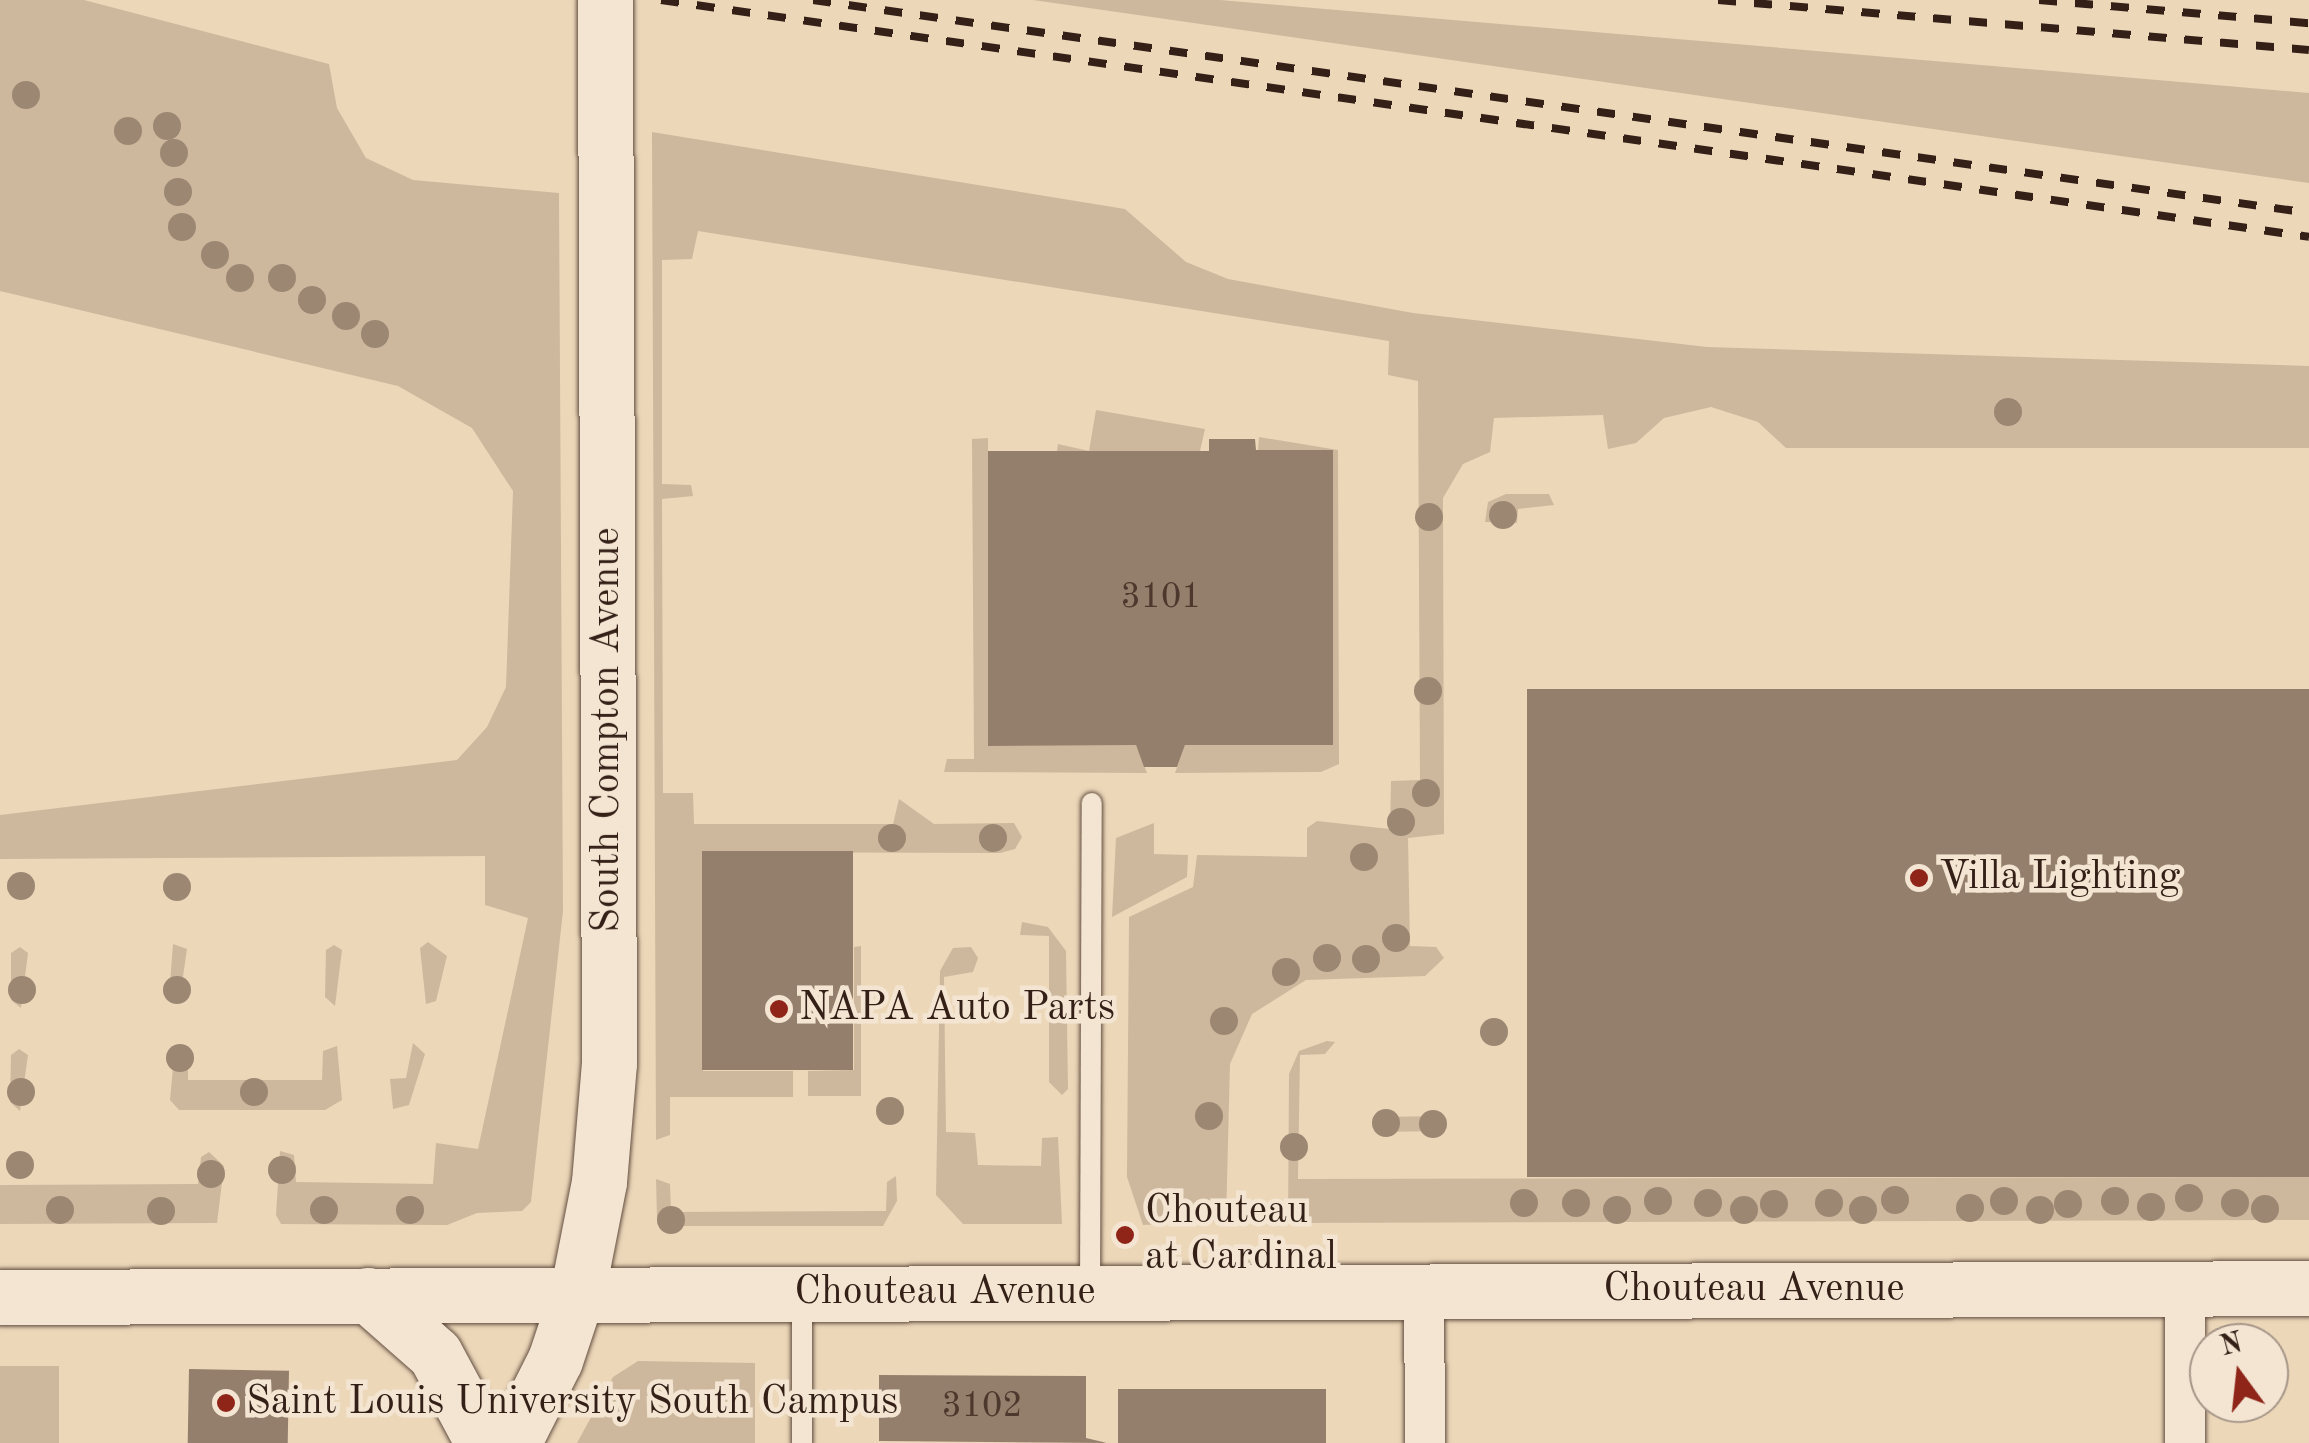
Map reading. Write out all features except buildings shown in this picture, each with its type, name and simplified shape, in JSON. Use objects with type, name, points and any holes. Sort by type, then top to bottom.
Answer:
[{"type":"main road","name":"South Compton Avenue","points":[[513,1443],[556,1360],[577,1294],[599,1182],[609,1063],[605,0]]},
{"type":"main road","name":"Chouteau Avenue","points":[[0,1297],[2309,1288]]},
{"type":"main road","points":[[368,1295],[435,1354],[483,1443]]},
{"type":"street","points":[[2185,1289],[2186,1443]]},
{"type":"street","points":[[1424,1290],[1425,1443]]},
{"type":"lane","points":[[1090,1292],[1092,803]]},
{"type":"lane","points":[[802,1293],[802,1443]]},
{"type":"shaded area","points":[[0,0],[84,0],[329,64],[337,108],[366,158],[413,180],[559,193],[563,911],[531,1202],[522,1211],[477,1213],[447,1225],[281,1224],[276,1215],[280,1151],[294,1155],[296,1182],[433,1184],[436,1143],[478,1149],[528,918],[485,905],[485,856],[0,859],[0,815],[457,760],[487,727],[506,687],[513,491],[472,428],[398,386],[0,291]]},
{"type":"shaded area","points":[[1033,0],[1220,0],[2309,93],[2309,183]]},
{"type":"shaded area","points":[[652,132],[1125,209],[1186,262],[1228,279],[1413,313],[1707,347],[2309,366],[2309,448],[1786,448],[1758,422],[1711,407],[1664,418],[1636,443],[1608,449],[1603,415],[1494,418],[1490,452],[1463,464],[1443,498],[1444,834],[1408,838],[1410,946],[1436,947],[1444,958],[1425,976],[1306,980],[1252,1014],[1230,1064],[1226,1221],[1143,1225],[1127,1177],[1129,917],[1193,887],[1197,855],[1307,857],[1307,828],[1317,821],[1390,829],[1391,781],[1420,780],[1418,381],[1388,375],[1389,341],[698,231],[692,259],[662,260],[662,484],[691,485],[693,496],[662,499],[663,793],[693,793],[694,824],[893,824],[899,799],[934,824],[1014,823],[1022,837],[1015,849],[1000,853],[703,852],[703,1071],[793,1071],[793,1097],[670,1097],[670,1135],[656,1140]]},
{"type":"shaded area","points":[[1096,410],[1205,429],[1200,451],[1089,451]]},
{"type":"shaded area","points":[[1259,437],[1338,450],[1339,764],[1321,772],[1175,773],[1185,745],[1333,745],[1333,451],[1258,450]]},
{"type":"shaded area","points":[[988,438],[988,745],[1136,745],[1147,773],[944,772],[947,759],[974,759],[972,439]]},
{"type":"shaded area","points":[[1058,444],[1089,451],[1057,451]]},
{"type":"shaded area","points":[[1506,494],[1549,494],[1554,505],[1518,509],[1517,523],[1485,522],[1488,502]]},
{"type":"shaded area","points":[[1154,823],[1154,854],[1188,855],[1187,877],[1112,917],[1116,838]]},
{"type":"shaded area","points":[[1022,922],[1048,927],[1066,951],[1068,1089],[1062,1095],[1049,1082],[1049,936],[1020,935]]},
{"type":"shaded area","points":[[428,942],[447,956],[436,1001],[426,1004],[420,948]]},
{"type":"shaded area","points":[[173,944],[187,949],[179,1004],[169,996]]},
{"type":"shaded area","points":[[334,945],[342,950],[335,1006],[325,997],[326,950]]},
{"type":"shaded area","points":[[861,946],[861,1096],[808,1096],[808,1071],[854,1070],[854,947]]},
{"type":"shaded area","points":[[20,947],[28,953],[21,1008],[11,1000],[11,953]]},
{"type":"shaded area","points":[[971,947],[978,958],[973,972],[944,977],[946,1132],[975,1133],[978,1165],[1041,1166],[1042,1138],[1058,1137],[1062,1224],[963,1224],[936,1195],[940,971],[953,948]]},
{"type":"shaded area","points":[[1335,1042],[1325,1054],[1300,1055],[1298,1179],[2309,1177],[2309,1220],[1288,1223],[1289,1074],[1299,1051]]},
{"type":"shaded area","points":[[413,1043],[425,1054],[409,1105],[393,1109],[390,1079],[406,1078]]},
{"type":"shaded area","points":[[175,1046],[188,1052],[188,1080],[322,1080],[323,1051],[337,1046],[342,1100],[325,1110],[179,1110],[170,1100]]},
{"type":"shaded area","points":[[19,1049],[28,1055],[20,1111],[10,1102],[11,1055]]},
{"type":"shaded area","points":[[1439,1116],[1438,1131],[1382,1132],[1375,1124],[1382,1117]]},
{"type":"shaded area","points":[[209,1152],[224,1166],[217,1223],[0,1224],[0,1185],[198,1184],[201,1157]]},
{"type":"shaded area","points":[[896,1176],[897,1201],[883,1226],[661,1226],[657,1219],[656,1179],[670,1184],[671,1212],[886,1211],[887,1182]]},
{"type":"shaded area","points":[[638,1361],[755,1363],[755,1443],[577,1443],[613,1377]]},
{"type":"shaded area","points":[[0,1366],[59,1366],[59,1443],[0,1443]]},
{"type":"railway","points":[[661,0],[2309,237]]},
{"type":"railway","points":[[813,0],[2309,213]]},
{"type":"railway","points":[[1718,0],[2309,50]]},
{"type":"railway","points":[[2039,0],[2309,23]]},
{"type":"place","name":"Villa Lighting","points":[[1919,878]]},
{"type":"place","name":"NAPA Auto Parts","points":[[779,1009]]},
{"type":"place","name":"Chouteau at Cardinal","points":[[1125,1235]]},
{"type":"place","name":"Saint Louis University South Campus","points":[[226,1403]]}]
